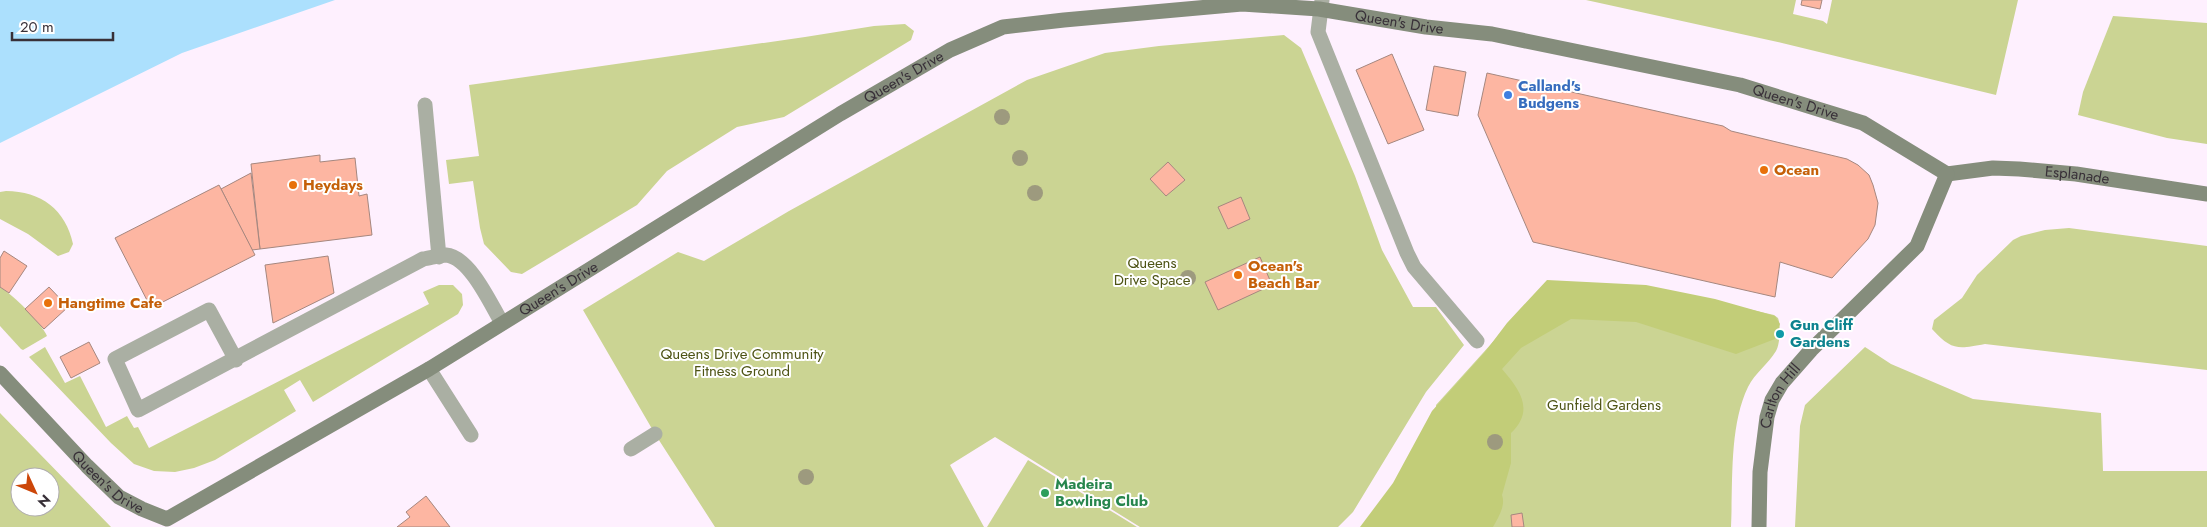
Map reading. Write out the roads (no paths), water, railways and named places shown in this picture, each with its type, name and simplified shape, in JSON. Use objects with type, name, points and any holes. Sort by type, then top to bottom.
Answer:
[{"type":"street","name":"Queen's Drive","points":[[0,373],[87,466],[119,497],[168,523],[429,369],[840,114],[950,50],[1003,27],[1064,20],[1242,4],[1321,4],[1426,27],[1492,34],[1740,85],[1863,123],[1947,174]]},
{"type":"street","name":"Esplanade","points":[[1947,174],[1993,168],[2019,169],[2076,174],[2207,194]]},
{"type":"street","name":"Carlton Hill","points":[[1759,527],[1760,472],[1767,417],[1772,400],[1782,383],[1811,350],[1918,246],[1947,174]]},
{"type":"lane","points":[[1321,4],[1318,32],[1407,253],[1414,267],[1477,342]]},
{"type":"lane","points":[[425,105],[440,257]]},
{"type":"lane","points":[[236,360],[209,310],[115,359],[138,410],[236,360],[423,259],[447,255],[464,264],[475,277],[502,323]]},
{"type":"lane","points":[[429,369],[471,435]]},
{"type":"lane","points":[[631,449],[655,434]]},
{"type":"water","points":[[0,0],[335,0],[182,53],[0,143]]},
{"type":"place","name":"Calland's Budgens","points":[[1508,95]]},
{"type":"place","name":"Ocean","points":[[1764,170]]},
{"type":"place","name":"Heydays","points":[[293,185]]},
{"type":"place","name":"Ocean's Beach Bar","points":[[1238,275]]},
{"type":"place","name":"Hangtime Cafe","points":[[48,303]]},
{"type":"place","name":"Gun Cliff Gardens","points":[[1780,334]]},
{"type":"place","name":"Madeira Bowling Club","points":[[1045,493]]},
{"type":"park label","name":"Queens Drive Space","points":[[1152,272]]},
{"type":"park label","name":"Queens Drive Community Fitness Ground","points":[[742,362]]},
{"type":"park label","name":"Gunfield Gardens","points":[[1604,405]]}]
